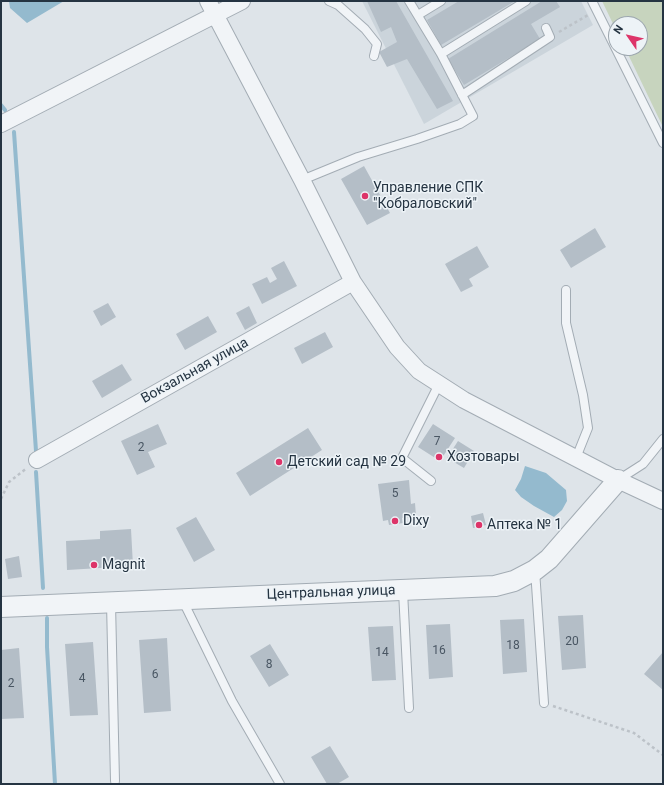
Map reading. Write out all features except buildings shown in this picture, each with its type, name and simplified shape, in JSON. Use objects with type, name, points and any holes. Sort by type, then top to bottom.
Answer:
[{"type":"street","points":[[1,124],[211,8],[242,1]]},
{"type":"street","points":[[211,8],[302,180],[353,282],[397,347],[420,371],[464,400],[618,480],[663,501]]},
{"type":"street","name":"Вокзальная улица","points":[[37,460],[353,282]]},
{"type":"street","name":"Центральная улица","points":[[1,607],[495,586],[514,581],[535,570],[549,559],[618,480]]},
{"type":"lane","points":[[329,1],[338,5],[365,29],[378,44],[374,56]]},
{"type":"lane","points":[[302,180],[358,157],[460,124],[473,116],[441,54],[409,1]]},
{"type":"lane","points":[[418,15],[441,1]]},
{"type":"lane","points":[[441,54],[526,1]]},
{"type":"lane","points":[[592,1],[663,143]]},
{"type":"lane","points":[[462,95],[550,37],[546,28]]},
{"type":"lane","points":[[566,290],[566,324],[583,394],[588,428],[576,458]]},
{"type":"lane","points":[[431,481],[402,458],[439,384]]},
{"type":"lane","points":[[618,480],[643,464],[663,439]]},
{"type":"lane","points":[[535,570],[544,703]]},
{"type":"lane","points":[[402,590],[409,708]]},
{"type":"lane","points":[[182,599],[232,701],[280,784]]},
{"type":"lane","points":[[111,602],[115,781]]},
{"type":"path","points":[[550,37],[597,10]]},
{"type":"path","points":[[1,499],[9,482],[37,460]]},
{"type":"path","points":[[544,703],[634,733],[663,755]]},
{"type":"shaded area","points":[[362,1],[581,1],[593,25],[424,124]]},
{"type":"green space","points":[[602,1],[663,1],[663,127],[629,56],[648,56],[648,16],[609,16]]},
{"type":"water","points":[[9,1],[64,1],[27,23],[10,8]]},
{"type":"water","points":[[525,466],[546,473],[566,490],[567,501],[562,510],[554,517],[521,497],[515,490],[521,479]]},
{"type":"waterway","points":[[1,105],[5,110]]},
{"type":"waterway","points":[[14,132],[36,451]]},
{"type":"waterway","points":[[36,472],[43,588]]},
{"type":"waterway","points":[[47,618],[47,647],[55,784]]},
{"type":"place","name":"Управление СПК \"Кобраловский\"","points":[[365,196]]},
{"type":"place","name":"Хозтовары","points":[[439,457]]},
{"type":"place","name":"Детский сад № 29","points":[[279,462]]},
{"type":"place","name":"Dixy","points":[[395,521]]},
{"type":"place","name":"Аптека № 1","points":[[479,525]]},
{"type":"place","name":"Magnit","points":[[94,565]]}]
